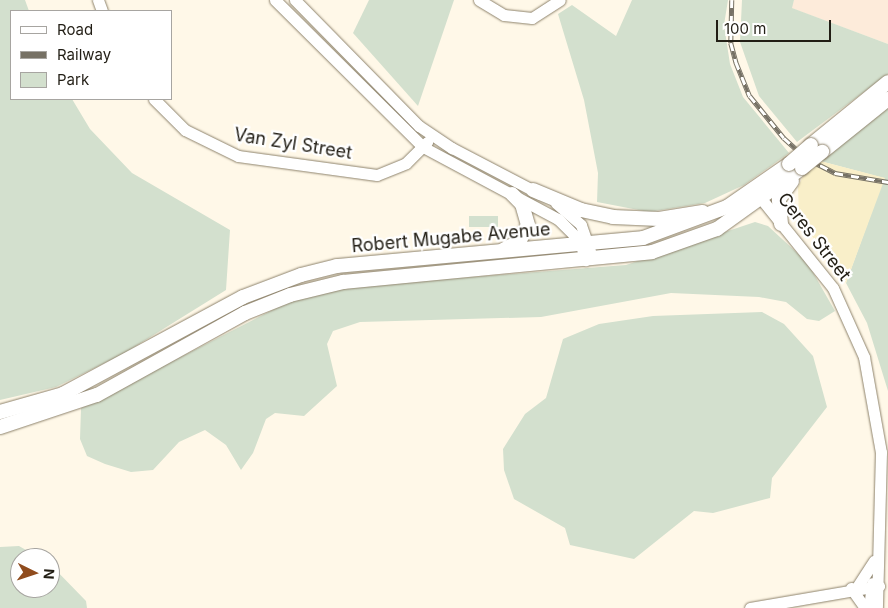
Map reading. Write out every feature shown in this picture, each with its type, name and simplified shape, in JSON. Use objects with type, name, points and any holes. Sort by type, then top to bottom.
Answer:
[{"type":"main road","name":"Robert Mugabe Avenue","points":[[0,412],[63,394],[243,297],[300,275],[338,266],[498,252],[587,253],[665,233],[758,194],[797,167],[888,82]]},
{"type":"main road","name":"Robert Mugabe Avenue","points":[[816,148],[888,99]]},
{"type":"main road","points":[[781,224],[779,198],[797,167]]},
{"type":"main road","points":[[533,190],[581,210],[626,219],[670,218],[727,207]]},
{"type":"main road","points":[[498,252],[519,242],[528,225],[522,204],[512,194]]},
{"type":"main road","name":"Robert Mugabe Avenue","points":[[0,427],[97,395],[245,313],[313,288],[686,242],[736,218],[758,194]]},
{"type":"street","points":[[275,0],[423,147],[567,225],[587,253]]},
{"type":"street","points":[[295,0],[431,135],[533,190],[576,219],[587,253]]},
{"type":"street","points":[[479,0],[504,15],[532,18],[560,0]]},
{"type":"street","name":"Van Zyl Street","points":[[155,100],[185,130],[238,156],[377,175],[394,170],[423,147],[431,135]]},
{"type":"street","name":"Ceres Street","points":[[758,194],[833,288],[864,357],[880,431],[879,542],[875,586],[867,608]]},
{"type":"street","name":"Ceres Street","points":[[878,608],[874,561],[879,542]]},
{"type":"street","points":[[854,588],[874,561]]},
{"type":"street","points":[[750,608],[854,588],[875,586]]},
{"type":"street","points":[[854,588],[867,608]]},
{"type":"shaded area","points":[[794,0],[888,0],[888,44],[791,8]]},
{"type":"green space","points":[[0,0],[25,0],[29,10],[10,10],[10,100],[73,100],[90,129],[132,173],[230,230],[226,290],[123,354],[56,387],[0,400]]},
{"type":"green space","points":[[369,0],[454,0],[418,106],[353,33]]},
{"type":"green space","points":[[632,0],[728,0],[724,25],[730,64],[743,97],[789,153],[744,185],[705,203],[649,212],[597,202],[598,173],[584,100],[558,14],[572,5],[616,36]]},
{"type":"green space","points":[[742,0],[794,0],[792,8],[888,44],[888,74],[797,142],[759,96],[740,42]]},
{"type":"green space","points":[[888,108],[888,391],[867,323],[846,283],[884,178],[820,161]]},
{"type":"green space","points":[[469,216],[498,216],[498,227],[469,227]]},
{"type":"green space","points":[[755,222],[768,226],[807,262],[835,311],[819,321],[807,319],[786,302],[759,297],[671,293],[541,317],[360,322],[333,331],[327,344],[337,386],[304,416],[275,413],[266,419],[253,453],[241,470],[226,445],[205,430],[179,442],[153,470],[131,472],[87,456],[80,439],[81,408],[292,300],[358,286],[626,265]]},
{"type":"green space","points":[[762,312],[784,324],[813,356],[827,407],[772,478],[770,498],[713,513],[694,511],[634,559],[570,545],[565,528],[514,499],[504,470],[503,449],[525,414],[546,398],[563,339],[599,324],[653,316]]},
{"type":"green space","points":[[19,546],[22,548],[10,548],[10,598],[60,598],[60,574],[86,601],[87,608],[0,608],[0,547]]},
{"type":"sand","points":[[820,161],[885,178],[846,283],[799,218],[798,187],[804,174]]},
{"type":"railway","points":[[732,0],[731,43],[736,62],[750,96],[784,138],[806,158],[835,173],[888,182]]}]
